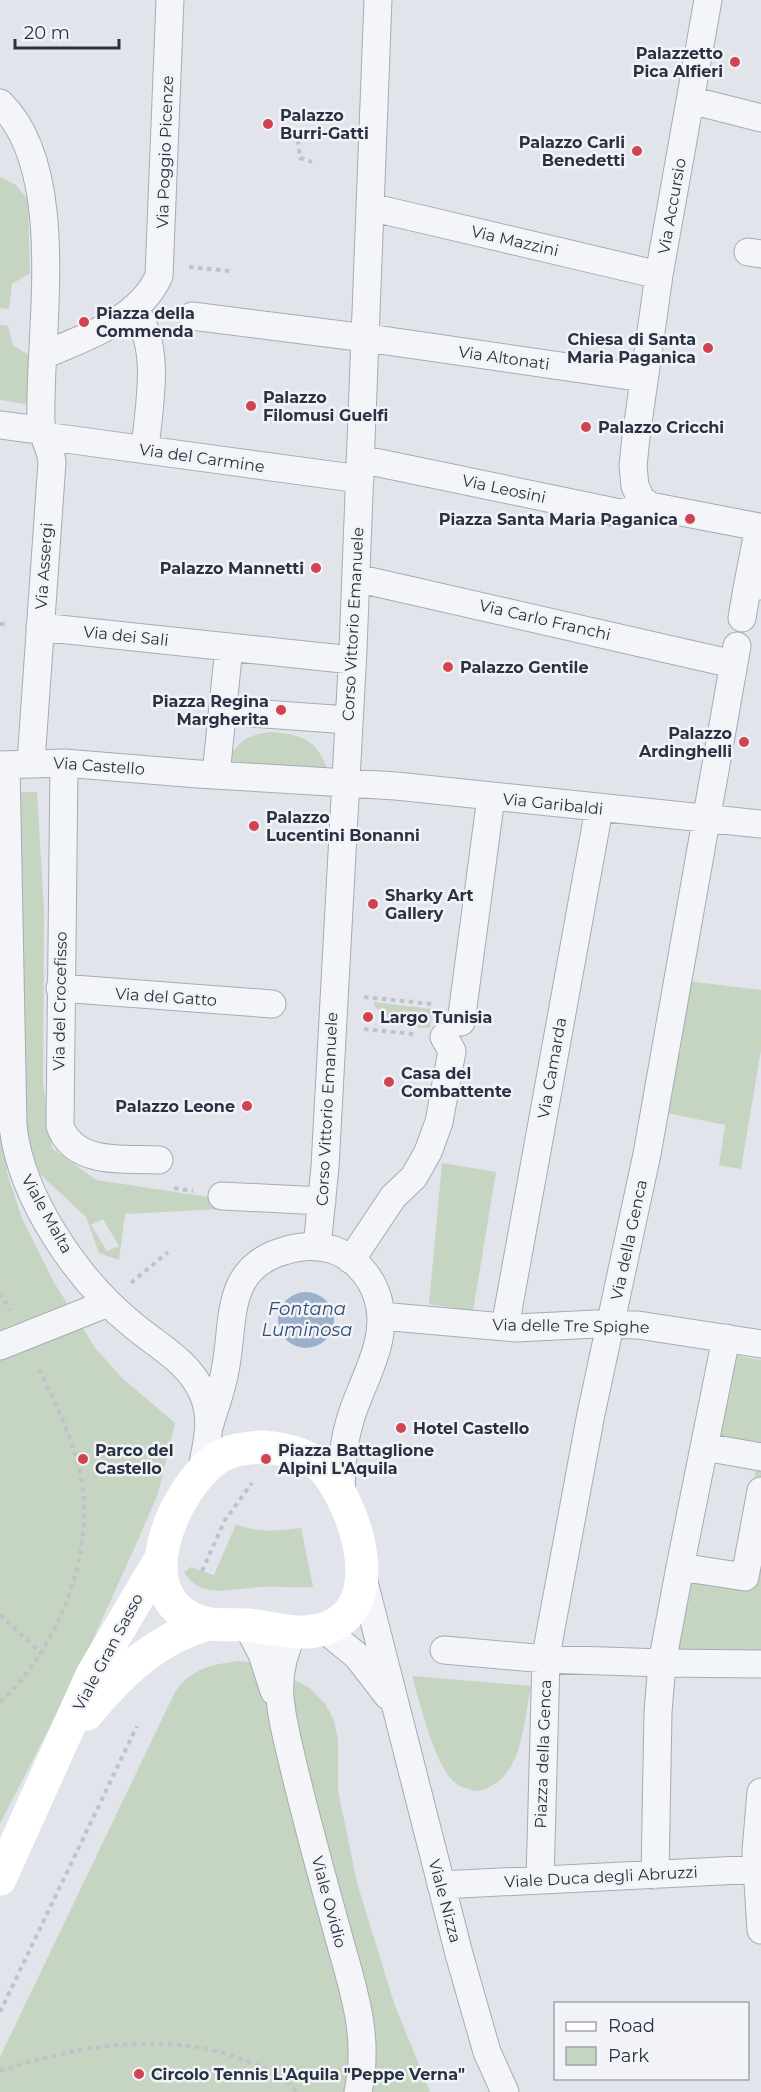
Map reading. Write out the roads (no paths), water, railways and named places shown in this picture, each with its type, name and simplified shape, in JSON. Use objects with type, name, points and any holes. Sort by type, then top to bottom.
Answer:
[{"type":"street","name":"Via Poggio Picenze","points":[[134,308],[154,286],[161,267],[170,0]]},
{"type":"street","name":"Corso Vittorio Emanuele","points":[[317,1247],[322,1201],[352,660],[378,0]]},
{"type":"street","name":"Via Accursio","points":[[644,502],[636,491],[633,474],[643,378],[708,0]]},
{"type":"street","points":[[690,100],[761,118]]},
{"type":"street","points":[[0,103],[20,129],[42,200],[45,265],[44,363]]},
{"type":"street","name":"Via Mazzini","points":[[370,207],[659,275]]},
{"type":"street","points":[[44,363],[112,324],[134,308],[163,312]]},
{"type":"street","points":[[134,308],[146,331],[152,353],[145,450]]},
{"type":"street","name":"Via Altonati","points":[[192,316],[643,378]]},
{"type":"street","name":"Via Assergi","points":[[12,764],[40,627],[52,462],[38,432],[41,422],[44,363]]},
{"type":"street","name":"Via del Carmine","points":[[0,425],[145,450],[360,469]]},
{"type":"street","name":"Via Leosini","points":[[360,469],[620,513],[634,510],[644,502]]},
{"type":"street","points":[[644,502],[654,507],[760,528],[755,585],[742,618]]},
{"type":"street","name":"Via Carlo Franchi","points":[[356,578],[735,655]]},
{"type":"street","name":"Via dei Sali","points":[[40,627],[221,646]]},
{"type":"street","points":[[344,783],[207,775],[223,711],[221,646],[352,660]]},
{"type":"street","name":"Via della Genca","points":[[546,1659],[591,1414],[647,1154],[735,655]]},
{"type":"street","points":[[223,711],[348,720]]},
{"type":"street","name":"Via Castello","points":[[12,764],[64,763],[207,775]]},
{"type":"street","name":"Via del Crocefisso","points":[[64,763],[59,1118],[63,1133],[75,1148],[91,1155],[159,1160]]},
{"type":"street","name":"Viale Malta","points":[[12,764],[15,1140],[29,1186],[76,1267],[108,1303]]},
{"type":"street","name":"Via Garibaldi","points":[[344,783],[761,824]]},
{"type":"street","points":[[351,1260],[391,1200],[412,1180],[437,1131],[452,1051],[452,1030],[491,797]]},
{"type":"street","name":"Via Camarda","points":[[505,1327],[599,808]]},
{"type":"street","name":"Via del Gatto","points":[[60,988],[272,1004]]},
{"type":"street","points":[[222,1196],[322,1201]]},
{"type":"street","points":[[201,1473],[209,1426],[225,1372],[230,1316],[239,1287],[251,1270],[267,1257],[298,1247],[317,1247],[334,1251],[351,1260],[367,1275],[373,1286],[381,1316],[375,1354],[345,1440],[341,1472],[342,1498]]},
{"type":"street","points":[[12,1341],[108,1303],[191,1373],[206,1400],[209,1426]]},
{"type":"street","name":"Via delle Tre Spighe","points":[[381,1316],[525,1328],[611,1324],[651,1326],[761,1344]]},
{"type":"street","points":[[656,1875],[658,1712],[662,1663],[726,1338]]},
{"type":"street","points":[[704,1447],[761,1457]]},
{"type":"street","points":[[277,1448],[302,1456],[323,1468],[342,1498],[360,1540],[362,1574],[360,1594],[344,1617],[309,1630],[208,1624],[191,1618],[168,1596],[159,1574],[160,1560],[172,1522],[186,1494],[201,1473],[217,1459],[238,1450],[277,1448]]},
{"type":"street","points":[[680,1567],[746,1578],[758,1526],[761,1491]]},
{"type":"street","name":"Viale Gran Sasso","points":[[0,1879],[8,1840],[61,1746],[92,1675],[160,1560]]},
{"type":"street","name":"Viale Nizza","points":[[362,1574],[441,1885],[487,2052],[505,2092]]},
{"type":"street","name":"Viale Gran Sasso","points":[[61,1746],[103,1694],[133,1664],[166,1641],[208,1624]]},
{"type":"street","name":"Viale Ovidio","points":[[247,1625],[262,1654],[281,1713],[299,1791],[362,2023],[363,2064],[358,2092]]},
{"type":"street","name":"Viale Nizza","points":[[309,1630],[357,1656],[395,1707]]},
{"type":"street","name":"Viale Ovidio","points":[[281,1713],[279,1682],[282,1661],[309,1630]]},
{"type":"street","name":"Piazza della Genca","points":[[444,1650],[546,1659],[540,1880]]},
{"type":"street","points":[[546,1659],[761,1664]]},
{"type":"street","points":[[761,1792],[758,1869],[761,1930]]},
{"type":"street","name":"Viale Duca degli Abruzzi","points":[[441,1885],[758,1869]]},
{"type":"water","name":"Fontana Luminosa","points":[[300,1292],[312,1292],[322,1296],[330,1304],[334,1320],[330,1336],[322,1344],[312,1348],[300,1348],[290,1344],[282,1336],[278,1326],[278,1314],[282,1304],[290,1296]]},
{"type":"place","name":"Palazzetto Pica Alfieri","points":[[735,62]]},
{"type":"place","name":"Palazzo Burri-Gatti","points":[[268,124]]},
{"type":"place","name":"Palazzo Carli Benedetti","points":[[637,151]]},
{"type":"place","name":"Piazza della Commenda","points":[[84,322]]},
{"type":"place","name":"Chiesa di Santa Maria Paganica","points":[[708,348]]},
{"type":"place","name":"Palazzo Filomusi Guelfi","points":[[251,406]]},
{"type":"place","name":"Palazzo Cricchi","points":[[586,427]]},
{"type":"place","name":"Piazza Santa Maria Paganica","points":[[690,519]]},
{"type":"place","name":"Palazzo Mannetti","points":[[316,568]]},
{"type":"place","name":"Palazzo Gentile","points":[[448,667]]},
{"type":"place","name":"Piazza Regina Margherita","points":[[281,710]]},
{"type":"place","name":"Palazzo Ardinghelli","points":[[744,742]]},
{"type":"place","name":"Palazzo Lucentini Bonanni","points":[[254,826]]},
{"type":"place","name":"Sharky Art Gallery","points":[[373,904]]},
{"type":"place","name":"Largo Tunisia","points":[[368,1017]]},
{"type":"place","name":"Casa del Combattente","points":[[389,1082]]},
{"type":"place","name":"Palazzo Leone","points":[[247,1106]]},
{"type":"place","name":"Hotel Castello","points":[[401,1428]]},
{"type":"place","name":"Parco del Castello","points":[[83,1459]]},
{"type":"place","name":"Piazza Battaglione Alpini L'Aquila","points":[[266,1459]]},
{"type":"place","name":"Circolo Tennis L'Aquila \"Peppe Verna\"","points":[[139,2074]]}]
